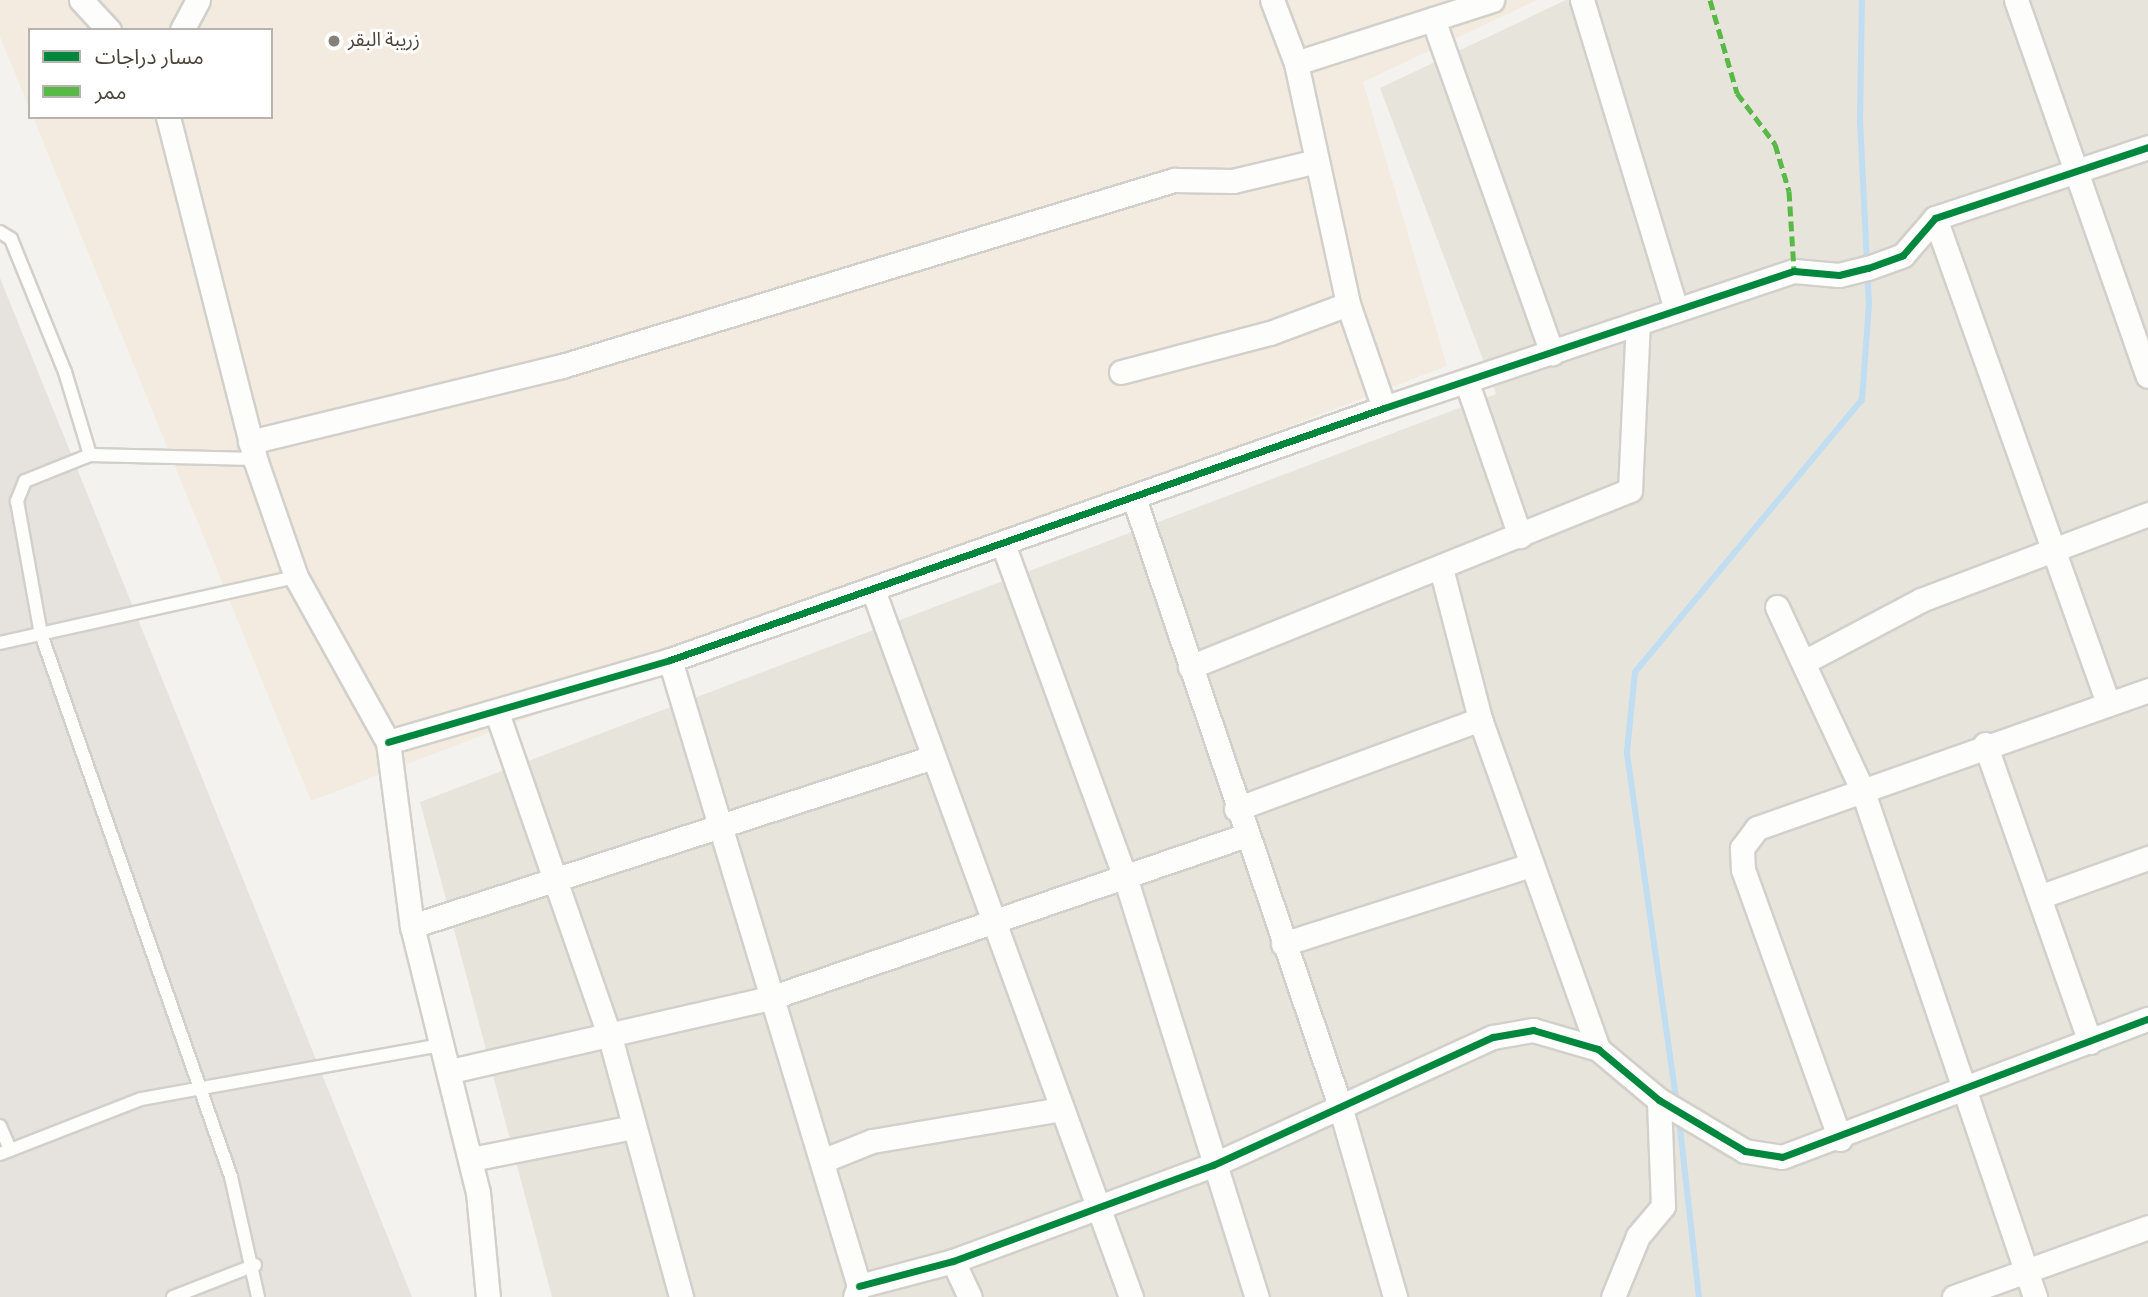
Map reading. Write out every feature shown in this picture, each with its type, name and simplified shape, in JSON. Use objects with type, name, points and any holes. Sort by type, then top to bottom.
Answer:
[{"type":"street","points":[[81,0],[107,28]]},
{"type":"street","points":[[183,28],[198,0]]},
{"type":"street","points":[[1272,0],[1296,63],[1313,162],[1348,304],[1384,408]]},
{"type":"street","points":[[1296,63],[1492,0]]},
{"type":"street","points":[[1582,0],[1676,310]]},
{"type":"street","points":[[2024,2],[2078,172],[2148,376]]},
{"type":"street","points":[[1433,19],[1552,353]]},
{"type":"street","points":[[169,119],[252,451],[296,577],[388,742],[412,926],[441,1045],[451,1071],[471,1159],[488,1297]]},
{"type":"street","points":[[388,742],[497,713],[670,660],[1384,408],[1467,383],[1794,271],[1839,275],[1868,268],[1903,255],[1935,218],[2148,147]]},
{"type":"street","points":[[252,451],[562,366],[1174,180],[1233,181],[1313,162]]},
{"type":"street","points":[[1935,218],[2057,547],[2108,703]]},
{"type":"street","points":[[1121,372],[1270,333],[1348,304]]},
{"type":"street","points":[[1190,667],[1630,490],[1638,323]]},
{"type":"street","points":[[1467,383],[1520,536]]},
{"type":"street","points":[[1135,498],[1236,808],[1340,1106],[1395,1297]]},
{"type":"street","points":[[1804,662],[1921,600],[2148,514]]},
{"type":"street","points":[[1003,544],[1126,880],[1213,1165],[1257,1297]]},
{"type":"street","points":[[1441,568],[1480,719],[1530,865],[1570,958],[1598,1049]]},
{"type":"street","points":[[873,590],[1130,1297]]},
{"type":"street","points":[[1777,607],[1862,789],[2035,1297]]},
{"type":"street","points":[[670,660],[822,1161],[857,1292],[953,1261],[1213,1165],[1493,1037],[1533,1030],[1598,1049],[1659,1100],[1745,1151],[1782,1157],[1840,1139],[2148,1019]]},
{"type":"street","points":[[1840,1139],[1743,870],[1742,848],[1756,828],[1985,744],[2148,690]]},
{"type":"street","points":[[497,713],[610,1037],[632,1127],[681,1297]]},
{"type":"street","points":[[1236,808],[1480,719]]},
{"type":"street","points":[[1985,744],[2090,1042]]},
{"type":"street","points":[[412,926],[933,757]]},
{"type":"street","points":[[451,1071],[610,1037],[773,997],[993,919],[1126,880],[1246,835]]},
{"type":"street","points":[[2039,897],[2148,858]]},
{"type":"street","points":[[1283,944],[1530,865]]},
{"type":"street","points":[[1613,1297],[1638,1236],[1663,1206],[1659,1100]]},
{"type":"street","points":[[822,1161],[872,1141],[1062,1109]]},
{"type":"street","points":[[471,1159],[632,1127]]},
{"type":"street","points":[[1954,1297],[2024,1268],[2148,1227]]},
{"type":"street","points":[[953,1261],[970,1297]]},
{"type":"lane","points":[[0,232],[10,239],[60,360],[90,455]]},
{"type":"lane","points":[[252,451],[90,455],[18,488],[41,634],[198,1089],[255,1265],[258,1297]]},
{"type":"lane","points":[[0,643],[296,577]]},
{"type":"lane","points":[[0,1126],[5,1152],[141,1099],[441,1045]]},
{"type":"lane","points":[[173,1297],[255,1265]]},
{"type":"shaded area","points":[[0,0],[1537,0],[1363,82],[1447,366],[311,801],[34,119],[273,119],[273,28],[28,28],[28,105],[0,37]]},
{"type":"shaded area","points":[[1566,0],[2148,0],[2148,1297],[552,1297],[420,802],[1496,394],[1380,88]]},
{"type":"shaded area","points":[[0,278],[412,1297],[0,1297]]},
{"type":"waterway","points":[[1677,1105],[1627,752],[1635,672],[1862,400],[1869,304],[1860,123],[1862,0]]},
{"type":"waterway","points":[[1679,1119],[1699,1297]]},
{"type":"marked path","points":[[1710,0],[1737,93],[1775,144],[1789,191],[1794,271]]},
{"type":"cycle path","points":[[388,742],[670,660],[1384,408],[1794,271],[1839,275],[1868,268],[1903,255],[1935,218],[2148,147]]},
{"type":"cycle path","points":[[859,1286],[953,1261],[1213,1165],[1493,1037],[1533,1030],[1598,1049],[1659,1100],[1745,1151],[1782,1157],[2148,1019]]},
{"type":"place","name":"زريبة البقر","points":[[334,41]]}]
